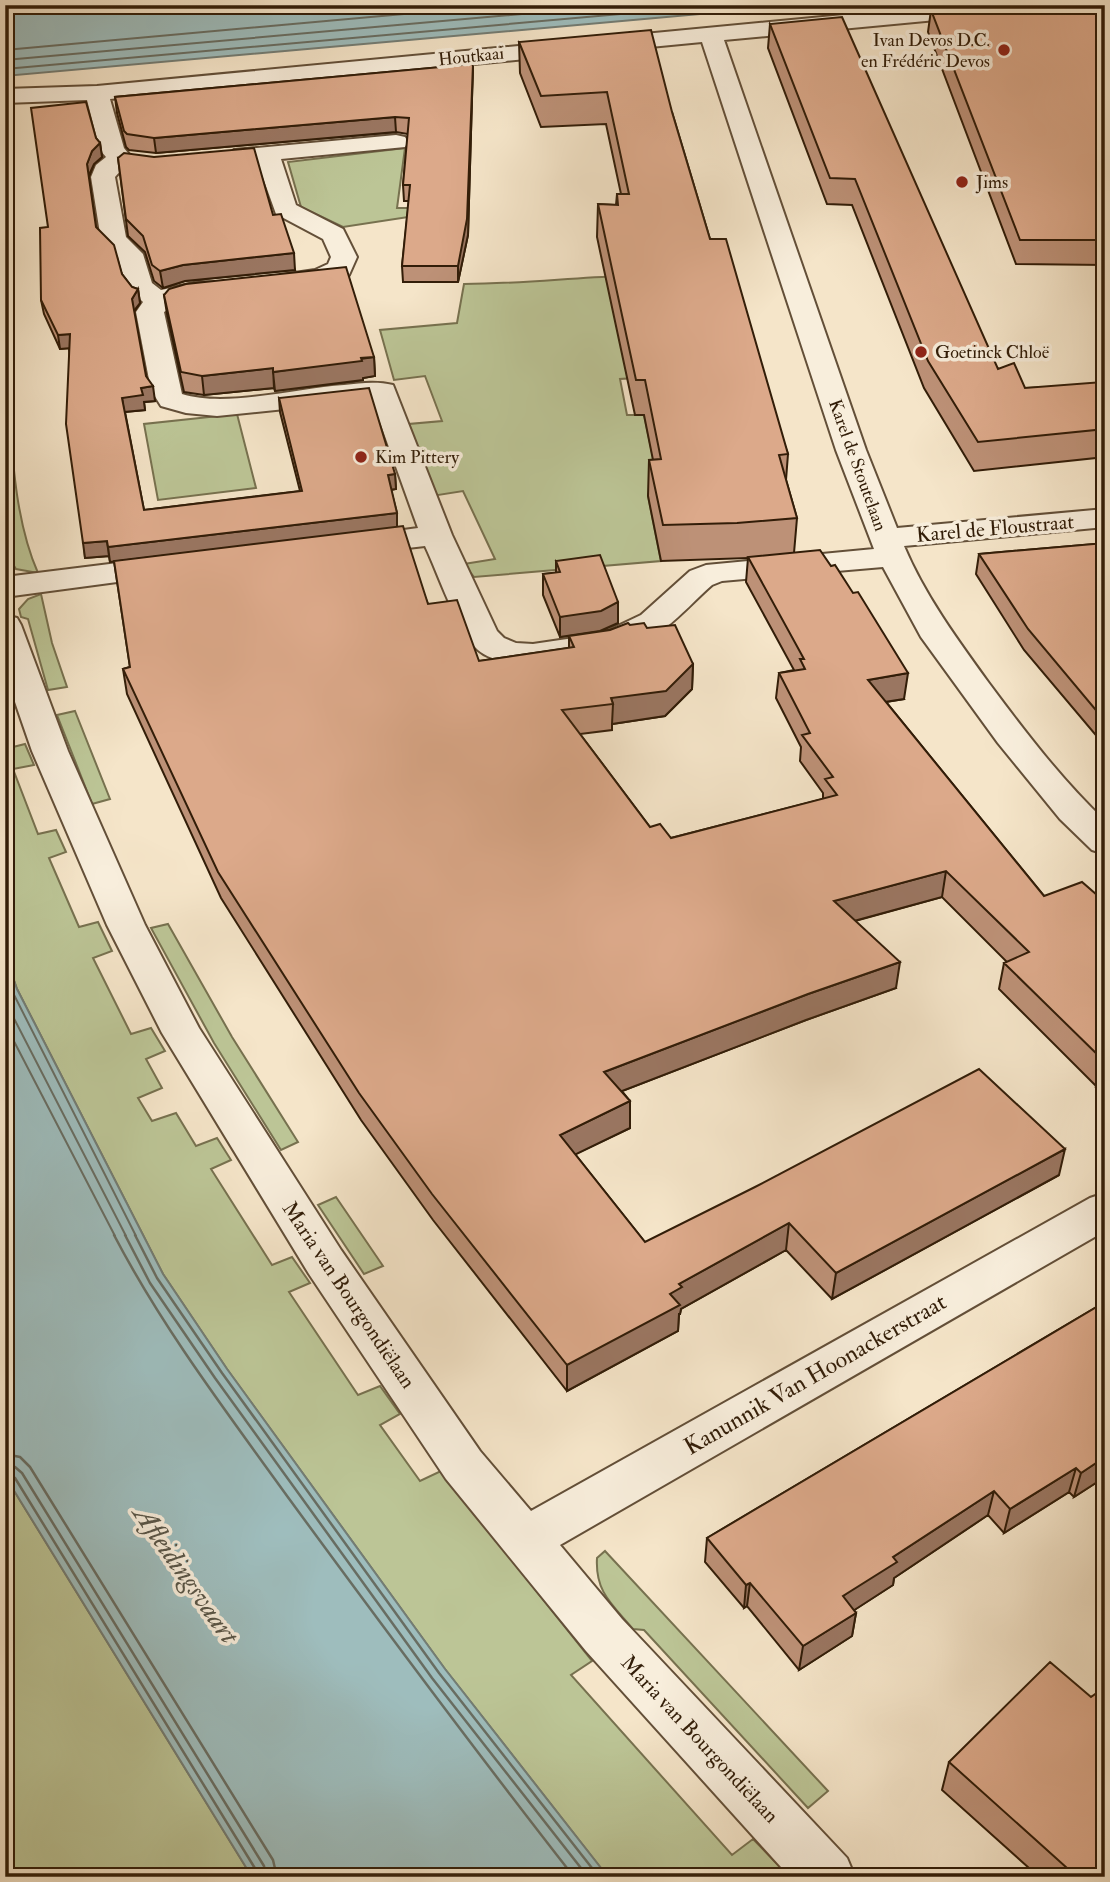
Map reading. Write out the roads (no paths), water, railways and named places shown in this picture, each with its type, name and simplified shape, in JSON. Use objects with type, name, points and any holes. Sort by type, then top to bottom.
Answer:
[{"type":"street","name":"Houtkaai","points":[[5,96],[97,93],[1020,5]]},
{"type":"street","name":"Karel de Stoutelaan","points":[[711,34],[851,450],[889,548],[938,637],[1010,735],[1073,811],[1105,842]]},
{"type":"street","points":[[97,93],[112,150],[130,160],[106,170],[103,177],[114,240],[130,254],[139,286],[160,300],[185,292],[332,274],[344,264],[344,257],[334,234],[285,209],[267,153]]},
{"type":"street","points":[[225,157],[396,142]]},
{"type":"street","name":"Karel de Floustraat","points":[[160,300],[150,312],[165,390],[171,400],[196,408],[218,408],[339,393],[383,391],[436,535],[482,635],[492,645],[510,653],[533,654],[609,643],[653,622],[701,578],[718,572],[737,568],[836,564],[889,548],[1105,518]]},
{"type":"street","points":[[328,548],[436,535]]},
{"type":"street","points":[[5,587],[193,564]]},
{"type":"street","name":"Maria van Bourgondiëlaan","points":[[5,625],[37,716],[85,836],[126,925],[182,1033],[325,1262],[463,1465],[604,1635],[827,1877]]},
{"type":"street","name":"Kanunnik Van Hoonackerstraat","points":[[526,1539],[1105,1210]]},
{"type":"water","points":[[5,5],[801,5],[5,76]]},
{"type":"water","name":"Afleidingsvaart","points":[[5,955],[17,989],[163,1274],[227,1369],[445,1669],[608,1877],[252,1877],[5,1476]]},
{"type":"place","name":"Ivan Devos D.C. en Frédéric Devos","points":[[1004,50]]},
{"type":"place","name":"Jims","points":[[962,182]]},
{"type":"place","name":"Goetinck Chloë","points":[[921,352]]},
{"type":"place","name":"Kim Pittery","points":[[361,457]]}]
